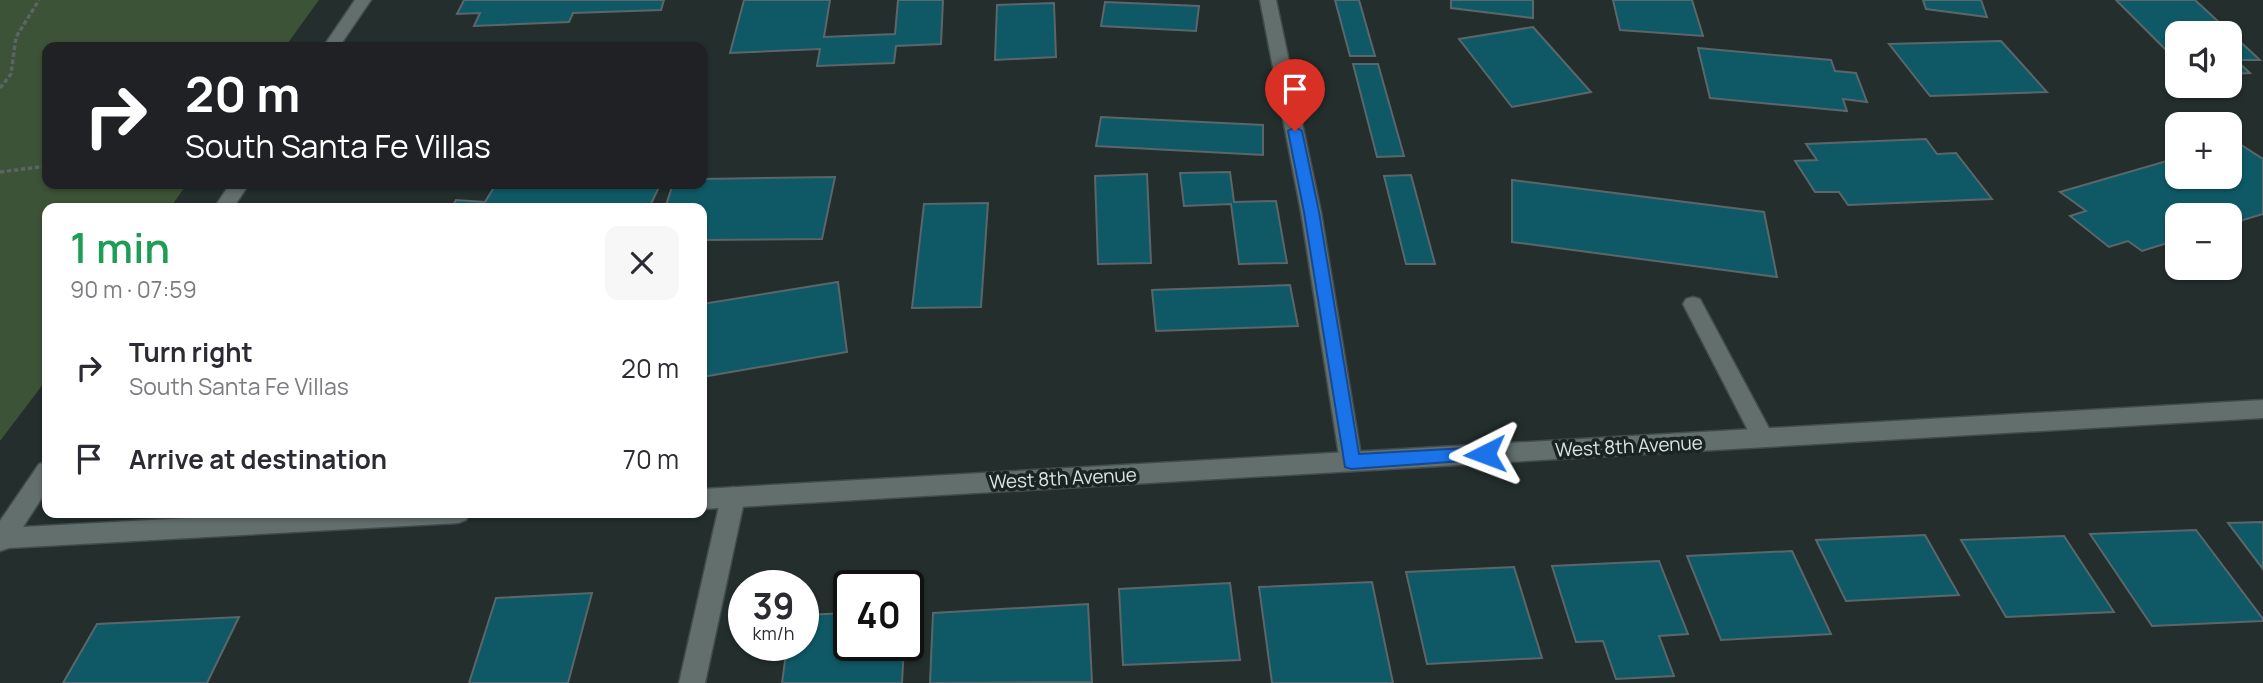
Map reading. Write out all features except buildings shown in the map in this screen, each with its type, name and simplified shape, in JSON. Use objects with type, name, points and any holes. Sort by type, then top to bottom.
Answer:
[{"type":"street","points":[[334,42],[363,0]]},
{"type":"street","points":[[1268,0],[1311,212],[1351,462]]},
{"type":"street","points":[[1693,304],[1763,438]]},
{"type":"street","name":"West 8th Avenue","points":[[707,499],[2263,409]]},
{"type":"street","points":[[1,539],[42,478]]},
{"type":"street","points":[[692,683],[733,497]]},
{"type":"street","points":[[1,539],[370,518]]},
{"type":"path","points":[[0,88],[11,74],[16,37],[39,0]]},
{"type":"path","points":[[0,172],[42,167]]},
{"type":"green space","points":[[0,0],[319,0],[289,42],[42,42],[42,189],[183,189],[174,203],[42,203],[42,386],[0,441]]},
{"type":"route","points":[[1295,131],[1311,212],[1351,462],[1485,454]]}]
